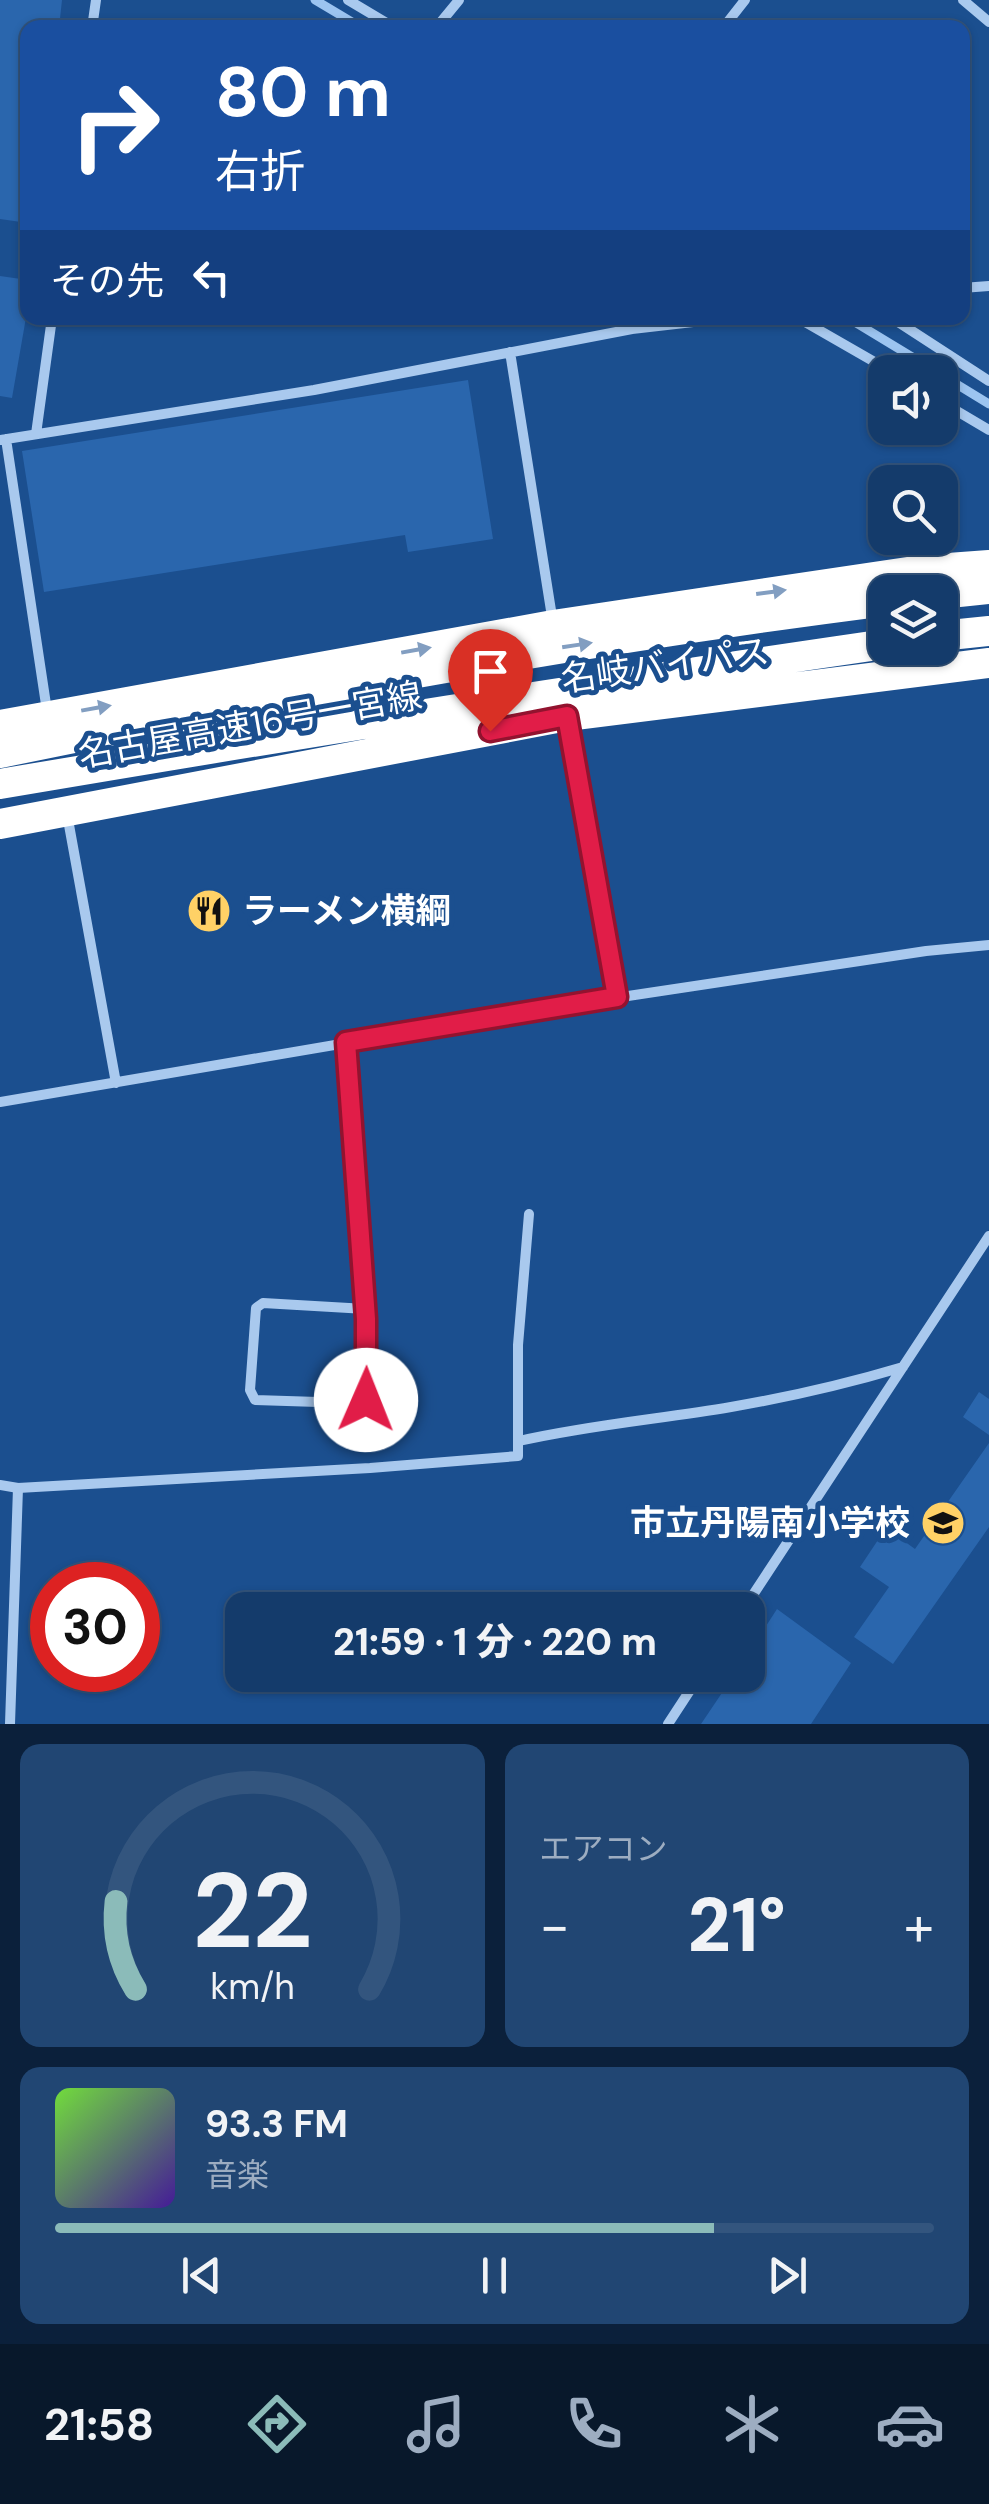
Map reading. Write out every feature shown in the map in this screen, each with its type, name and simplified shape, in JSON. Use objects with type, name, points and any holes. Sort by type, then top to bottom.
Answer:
[{"type":"highway","name":"名岐バイパス","points":[[0,725],[553,625],[921,570],[989,566]]},
{"type":"highway","points":[[958,592],[989,588]]},
{"type":"highway","name":"名古屋高速16号一宮線","points":[[0,753],[484,660],[691,626],[868,603]]},
{"type":"highway","points":[[958,634],[989,631]]},
{"type":"highway","points":[[9,782],[489,702],[868,646]]},
{"type":"highway","name":"名古屋高速16号一宮線","points":[[0,807],[75,795],[252,755],[989,651]]},
{"type":"highway","name":"名岐バイパス","points":[[0,824],[567,716],[989,663]]},
{"type":"street","points":[[348,0],[382,20]]},
{"type":"street","points":[[443,20],[459,0]]},
{"type":"street","points":[[729,20],[745,0]]},
{"type":"street","points":[[968,2],[989,22]]},
{"type":"street","points":[[36,434],[51,325]]},
{"type":"street","points":[[48,716],[3,440],[314,390],[667,325]]},
{"type":"street","points":[[810,325],[868,358]]},
{"type":"street","points":[[903,325],[989,381]]},
{"type":"street","points":[[510,352],[553,625]]},
{"type":"street","points":[[958,412],[989,430]]},
{"type":"street","points":[[567,716],[617,997]]},
{"type":"street","points":[[67,812],[116,1084]]},
{"type":"street","points":[[0,1102],[617,997],[989,945]]},
{"type":"street","points":[[346,1042],[366,1309],[366,1400],[255,1400],[250,1390],[256,1308],[264,1303],[366,1309]]},
{"type":"street","points":[[0,1485],[18,1488],[518,1456],[518,1345],[529,1214]]},
{"type":"street","points":[[755,1592],[989,1236]]},
{"type":"street","points":[[519,1441],[579,1428],[730,1407],[847,1384],[902,1368]]},
{"type":"street","points":[[10,1724],[18,1488]]},
{"type":"street","points":[[668,1724],[689,1692]]},
{"type":"building","points":[[0,0],[62,0],[60,20],[20,20],[20,222],[0,219]]},
{"type":"building","points":[[0,276],[20,279],[20,325],[25,325],[12,398],[0,396]]},
{"type":"building","points":[[468,380],[493,539],[408,552],[405,535],[44,592],[22,451]]},
{"type":"building","points":[[979,1392],[989,1399],[989,1435],[963,1417]]},
{"type":"building","points":[[989,1443],[989,1527],[893,1664],[854,1637],[889,1587],[860,1567],[886,1528],[915,1549]]},
{"type":"building","points":[[777,1609],[851,1663],[811,1724],[701,1724],[723,1692],[765,1692],[765,1628]]},
{"type":"waterway","points":[[315,0],[349,20]]},
{"type":"waterway","points":[[860,325],[909,355]]},
{"type":"waterway","points":[[958,385],[989,404]]},
{"type":"place","name":"ラーメン横綱","points":[[209,911]]},
{"type":"place","name":"市立丹陽南小学校","points":[[943,1523]]},
{"type":"route","points":[[366,1400],[366,1319],[346,1042],[617,997],[567,716],[490,731]]}]
